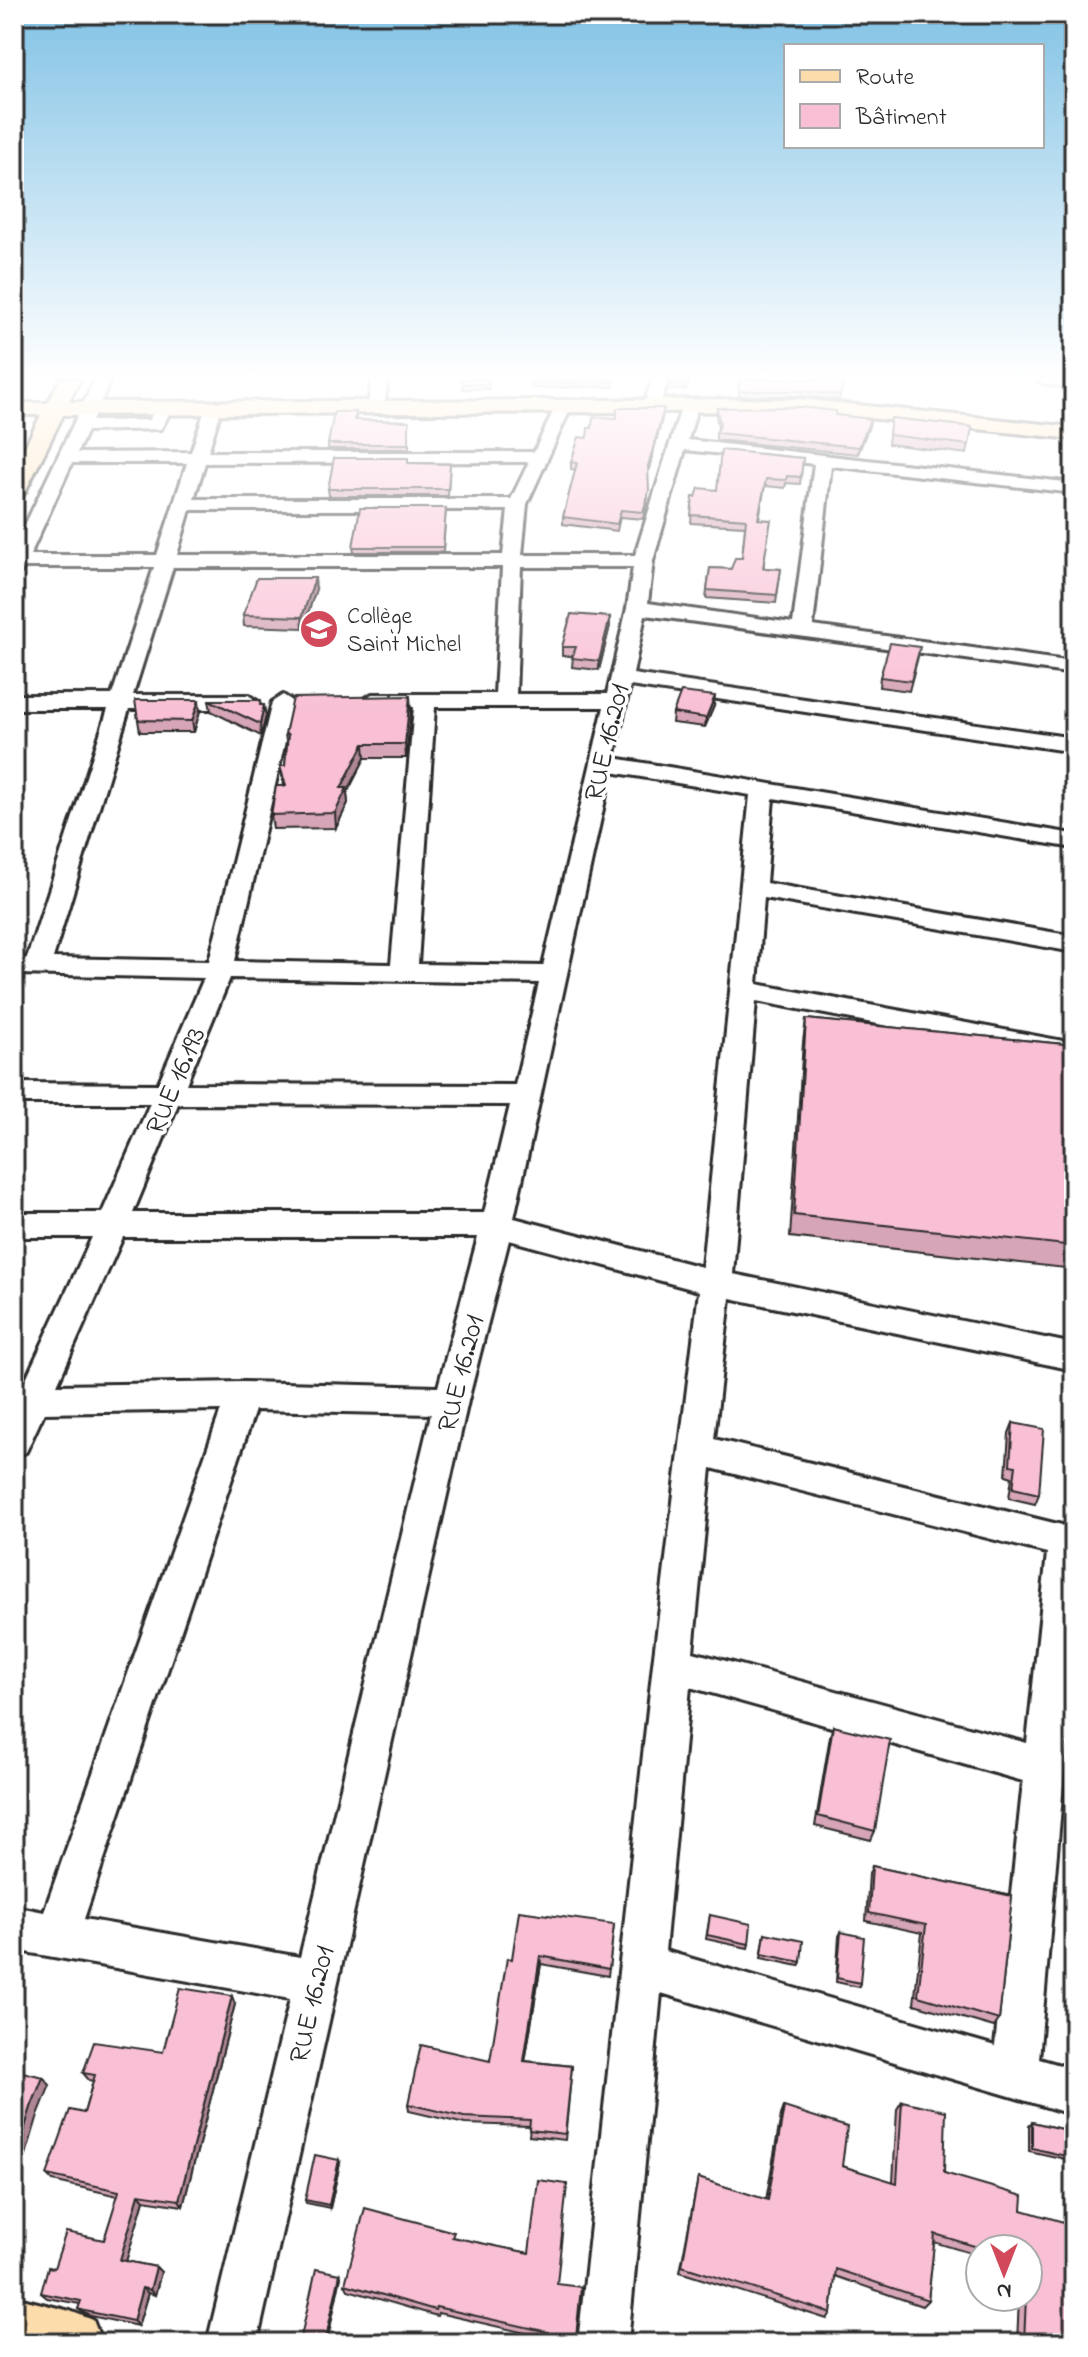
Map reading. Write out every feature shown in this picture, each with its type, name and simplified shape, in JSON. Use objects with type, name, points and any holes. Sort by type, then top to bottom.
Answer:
[{"type":"main road","points":[[14,2329],[70,2343]]},
{"type":"street","points":[[50,489],[15,563],[643,561]]},
{"type":"street","points":[[189,489],[119,702],[26,966],[552,975]]},
{"type":"street","points":[[505,700],[512,560],[518,504],[525,489]]},
{"type":"street","name":"RUE 16.201","points":[[232,2343],[451,1401],[497,1225],[524,1095],[637,608],[643,561],[666,489]]},
{"type":"street","points":[[802,630],[819,489]]},
{"type":"street","points":[[184,505],[518,504]]},
{"type":"street","points":[[637,608],[1074,668]]},
{"type":"street","points":[[346,701],[505,700],[617,689],[1074,745]]},
{"type":"street","points":[[404,971],[425,700]]},
{"type":"street","points":[[14,702],[119,702]]},
{"type":"street","name":"RUE 16.193","points":[[14,1442],[24,1399],[113,1224],[220,971],[291,702],[119,702]]},
{"type":"street","points":[[600,763],[1074,841]]},
{"type":"street","points":[[603,2343],[672,1664],[716,1283],[762,789]]},
{"type":"street","points":[[752,888],[1074,944]]},
{"type":"street","points":[[742,990],[1074,1052]]},
{"type":"street","points":[[14,1093],[524,1095]]},
{"type":"street","points":[[14,1225],[497,1225],[716,1283],[1074,1357]]},
{"type":"street","points":[[57,1936],[243,1396]]},
{"type":"street","points":[[24,1399],[243,1396],[451,1401]]},
{"type":"street","points":[[695,1449],[1070,1543],[1015,2073]]},
{"type":"street","points":[[672,1664],[1045,1768]]},
{"type":"street","points":[[14,1928],[315,1982]]},
{"type":"street","points":[[642,1966],[1074,2092]]},
{"type":"building","points":[[570,489],[649,489],[643,512],[621,510],[617,524],[563,517]]},
{"type":"building","points":[[699,489],[764,489],[758,519],[771,520],[763,568],[781,569],[777,595],[707,590],[710,568],[731,569],[735,558],[742,558],[746,519],[691,515],[693,497],[696,497]]},
{"type":"building","points":[[360,508],[446,508],[443,547],[353,547]]},
{"type":"building","points":[[257,578],[315,578],[302,617],[243,615]]},
{"type":"building","points":[[571,614],[610,617],[599,661],[572,658],[576,647],[562,647]]},
{"type":"building","points":[[890,643],[920,647],[911,681],[880,677]]},
{"type":"building","points":[[681,692],[715,696],[706,718],[673,713]]},
{"type":"building","points":[[410,696],[405,744],[364,744],[341,788],[347,788],[335,813],[271,815],[276,786],[286,786],[280,766],[285,766],[288,735],[285,734],[293,698]]},
{"type":"building","points":[[135,700],[199,700],[192,721],[138,720]]},
{"type":"building","points":[[209,700],[261,700],[260,705],[264,705],[260,724]]},
{"type":"building","points":[[806,1019],[1074,1045],[1074,1246],[794,1215]]},
{"type":"building","points":[[1013,1423],[1044,1429],[1039,1494],[1013,1488],[1016,1466],[1010,1465]]},
{"type":"building","points":[[833,1726],[890,1740],[875,1831],[818,1816]]},
{"type":"building","points":[[872,1866],[1012,1896],[999,2020],[918,1996],[926,1925],[869,1913]]},
{"type":"building","points":[[519,1911],[614,1924],[609,1969],[540,1956],[524,2061],[572,2066],[565,2134],[529,2130],[530,2120],[464,2117],[408,2104],[421,2045],[490,2061],[507,1958],[512,1959]]},
{"type":"building","points":[[710,1915],[751,1924],[749,1944],[707,1935]]},
{"type":"building","points":[[841,1932],[864,1937],[860,1983],[837,1978]]},
{"type":"building","points":[[765,1933],[803,1941],[801,1962],[762,1954]]},
{"type":"building","points":[[180,1988],[232,1996],[179,2200],[139,2194],[120,2260],[156,2267],[150,2290],[142,2288],[133,2321],[78,2309],[81,2301],[41,2293],[48,2267],[54,2268],[66,2232],[104,2240],[119,2191],[47,2175],[70,2110],[84,2113],[95,2075],[83,2073],[94,2042],[163,2052]]},
{"type":"building","points":[[14,2070],[43,2077],[14,2163]]},
{"type":"building","points":[[902,2101],[946,2111],[944,2173],[1023,2196],[1022,2210],[1074,2225],[1074,2343],[1024,2343],[1025,2313],[1044,2313],[1044,2233],[964,2233],[964,2243],[935,2234],[928,2300],[836,2269],[831,2313],[682,2266],[698,2178],[768,2200],[784,2107],[847,2127],[842,2166],[897,2183]]},
{"type":"building","points":[[1032,2122],[1074,2132],[1074,2158],[1032,2148]]},
{"type":"building","points":[[315,2155],[339,2160],[329,2205],[305,2200]]},
{"type":"building","points":[[538,2180],[567,2184],[557,2284],[581,2287],[576,2337],[580,2343],[547,2343],[548,2332],[436,2307],[435,2310],[345,2284],[365,2208],[454,2232],[452,2237],[529,2253]]},
{"type":"building","points":[[316,2269],[340,2274],[325,2342],[301,2337]]},
{"type":"place","name":"Collège Saint Michel","points":[[319,629]]}]
